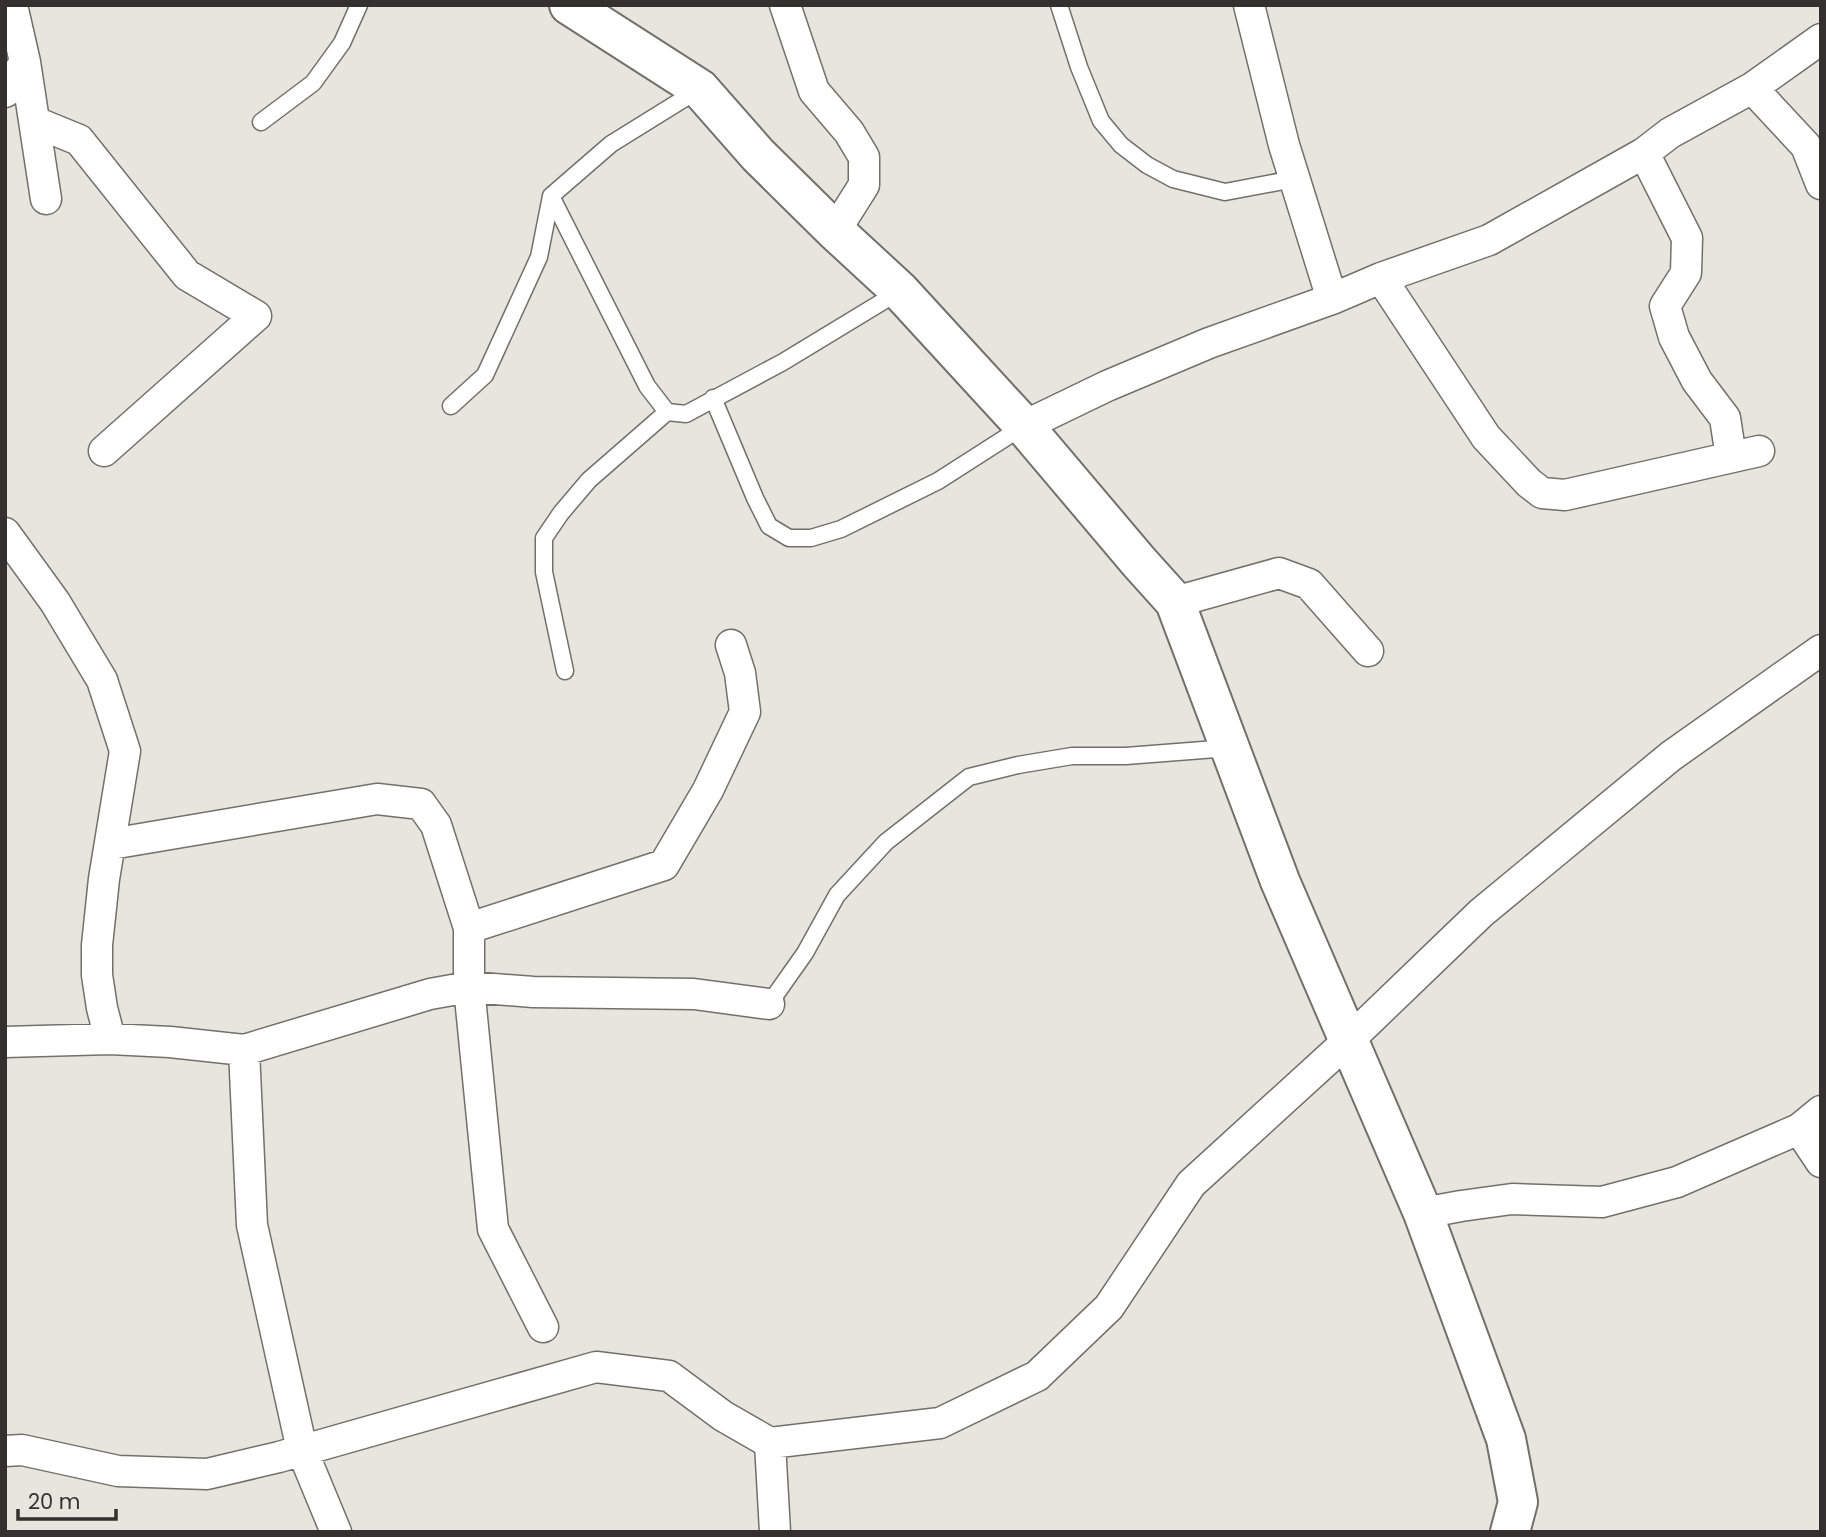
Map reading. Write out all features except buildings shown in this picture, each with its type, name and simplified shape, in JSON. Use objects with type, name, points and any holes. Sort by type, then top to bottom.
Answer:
[{"type":"street","points":[[12,5],[25,62],[46,199]]},
{"type":"street","points":[[569,5],[700,89],[758,155],[900,291],[1024,426],[1175,602],[1280,881],[1350,1038],[1423,1213],[1506,1439],[1518,1502],[1510,1532]]},
{"type":"street","points":[[785,5],[814,91],[849,132],[864,157],[864,185],[835,231]]},
{"type":"street","points":[[1249,5],[1294,179],[1332,299]]},
{"type":"street","points":[[1024,426],[1107,386],[1209,343],[1489,240],[1644,153],[1670,133],[1752,88],[1821,39]]},
{"type":"street","points":[[5,92],[25,62]]},
{"type":"street","points":[[1752,88],[1806,146],[1821,184]]},
{"type":"street","points":[[35,122],[79,140],[187,275],[256,316],[104,450]]},
{"type":"street","points":[[1381,278],[1486,437],[1529,483],[1542,493],[1565,495],[1745,454],[1724,418],[1697,381],[1671,327],[1665,306],[1686,273],[1687,238],[1644,153]]},
{"type":"street","points":[[5,533],[55,602],[102,680],[125,751],[104,879],[97,945],[97,975],[110,1039]]},
{"type":"street","points":[[1175,602],[1279,573],[1309,584],[1368,651]]},
{"type":"street","points":[[469,928],[663,865],[708,790],[745,712],[740,673],[731,645]]},
{"type":"street","points":[[5,1451],[22,1450],[118,1471],[207,1474],[596,1367],[669,1376],[723,1416],[770,1443],[940,1423],[1037,1376],[1109,1307],[1191,1184],[1481,913],[1671,756],[1821,649]]},
{"type":"street","points":[[111,844],[377,799],[421,804],[436,825],[469,928],[469,987],[493,1229],[543,1327]]},
{"type":"street","points":[[5,1042],[110,1039],[244,1050],[430,993],[469,987],[533,992],[694,994],[769,1003]]},
{"type":"street","points":[[244,1050],[252,1225],[302,1450],[336,1532]]},
{"type":"street","points":[[1423,1213],[1512,1199],[1602,1202],[1676,1182],[1810,1120],[1821,1162]]},
{"type":"street","points":[[770,1443],[775,1532]]},
{"type":"lane","points":[[261,122],[313,83],[342,43],[359,5]]},
{"type":"lane","points":[[1059,5],[1079,67],[1101,121],[1121,145],[1147,165],[1173,179],[1225,192],[1294,179]]},
{"type":"lane","points":[[451,406],[485,375],[540,257],[551,196],[611,144],[700,89]]},
{"type":"lane","points":[[551,196],[647,386],[667,412],[686,414],[783,362],[900,291]]},
{"type":"lane","points":[[713,398],[769,526],[789,538],[811,538],[841,529],[938,481],[1024,426]]},
{"type":"lane","points":[[565,671],[544,572],[544,538],[589,480],[667,412]]},
{"type":"lane","points":[[769,1003],[805,953],[837,895],[886,842],[969,777],[1072,755],[1126,756],[1231,748]]}]
